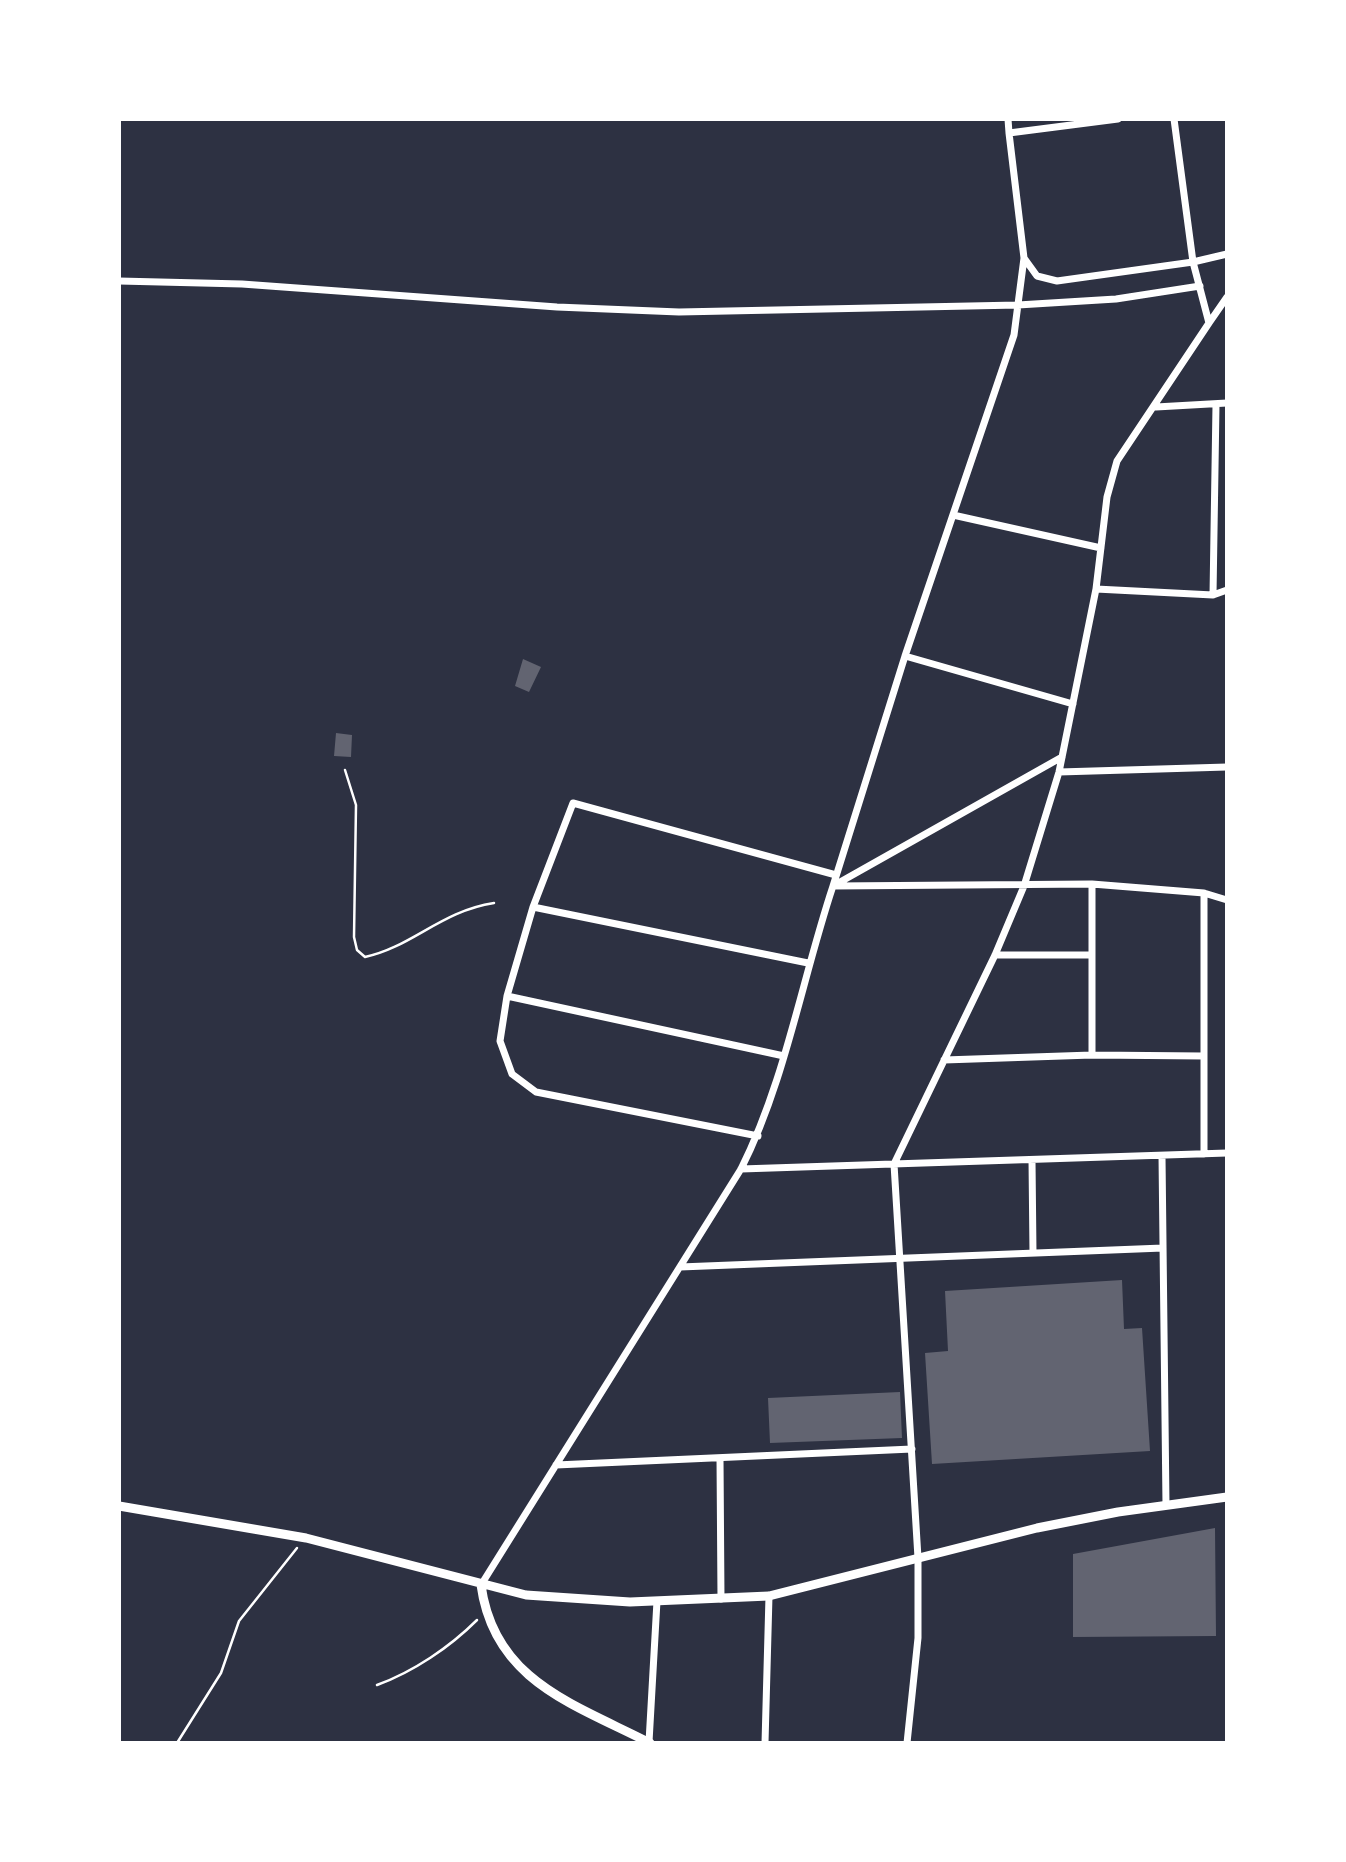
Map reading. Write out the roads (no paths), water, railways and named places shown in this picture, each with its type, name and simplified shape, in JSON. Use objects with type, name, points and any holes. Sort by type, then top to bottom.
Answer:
[{"type":"street","points":[[657,1601],[650,1743],[547,1690],[525,1674],[492,1632],[485,1613],[481,1585],[741,1169],[758,1136],[784,1056],[807,963],[905,656],[1014,335],[1024,258],[1008,119]]},
{"type":"street","points":[[1009,133],[1118,119]]},
{"type":"street","points":[[1174,119],[1193,262],[1209,323]]},
{"type":"street","points":[[1024,258],[1037,276],[1057,281],[1193,262],[1227,254]]},
{"type":"street","points":[[119,281],[242,284],[557,307],[679,312],[1018,305],[1116,299],[1199,286]]},
{"type":"street","points":[[906,1743],[918,1638],[918,1558],[894,1164],[995,955],[1024,886],[1059,772],[1097,589],[1107,497],[1117,461],[1134,433],[1156,407],[1227,297]]},
{"type":"street","points":[[1156,407],[1227,403]]},
{"type":"street","points":[[1213,595],[1216,405]]},
{"type":"street","points":[[953,514],[1101,548]]},
{"type":"street","points":[[1097,589],[1213,595],[1227,590]]},
{"type":"street","points":[[905,656],[1073,704]]},
{"type":"street","points":[[832,886],[1062,757]]},
{"type":"street","points":[[1059,772],[1227,767]]},
{"type":"street","points":[[758,1136],[536,1092],[512,1074],[500,1041],[507,996],[533,907],[573,803],[836,875]]},
{"type":"street","points":[[832,886],[1093,884],[1204,893],[1227,900]]},
{"type":"street","points":[[1092,1055],[1090,955],[1093,884]]},
{"type":"street","points":[[1204,893],[1204,1154]]},
{"type":"street","points":[[533,907],[807,963]]},
{"type":"street","points":[[995,955],[1090,955]]},
{"type":"street","points":[[507,996],[784,1056]]},
{"type":"street","points":[[944,1060],[1092,1055],[1203,1056]]},
{"type":"street","points":[[741,1169],[1227,1153]]},
{"type":"street","points":[[1162,1156],[1166,1505]]},
{"type":"street","points":[[1032,1160],[1033,1253]]},
{"type":"street","points":[[680,1267],[1163,1248]]},
{"type":"street","points":[[556,1465],[912,1449]]},
{"type":"street","points":[[720,1458],[721,1599]]},
{"type":"street","points":[[119,1506],[306,1538],[526,1595],[582,1600],[657,1601],[769,1596],[1037,1528],[1227,1497]]},
{"type":"street","points":[[765,1743],[769,1596]]}]
